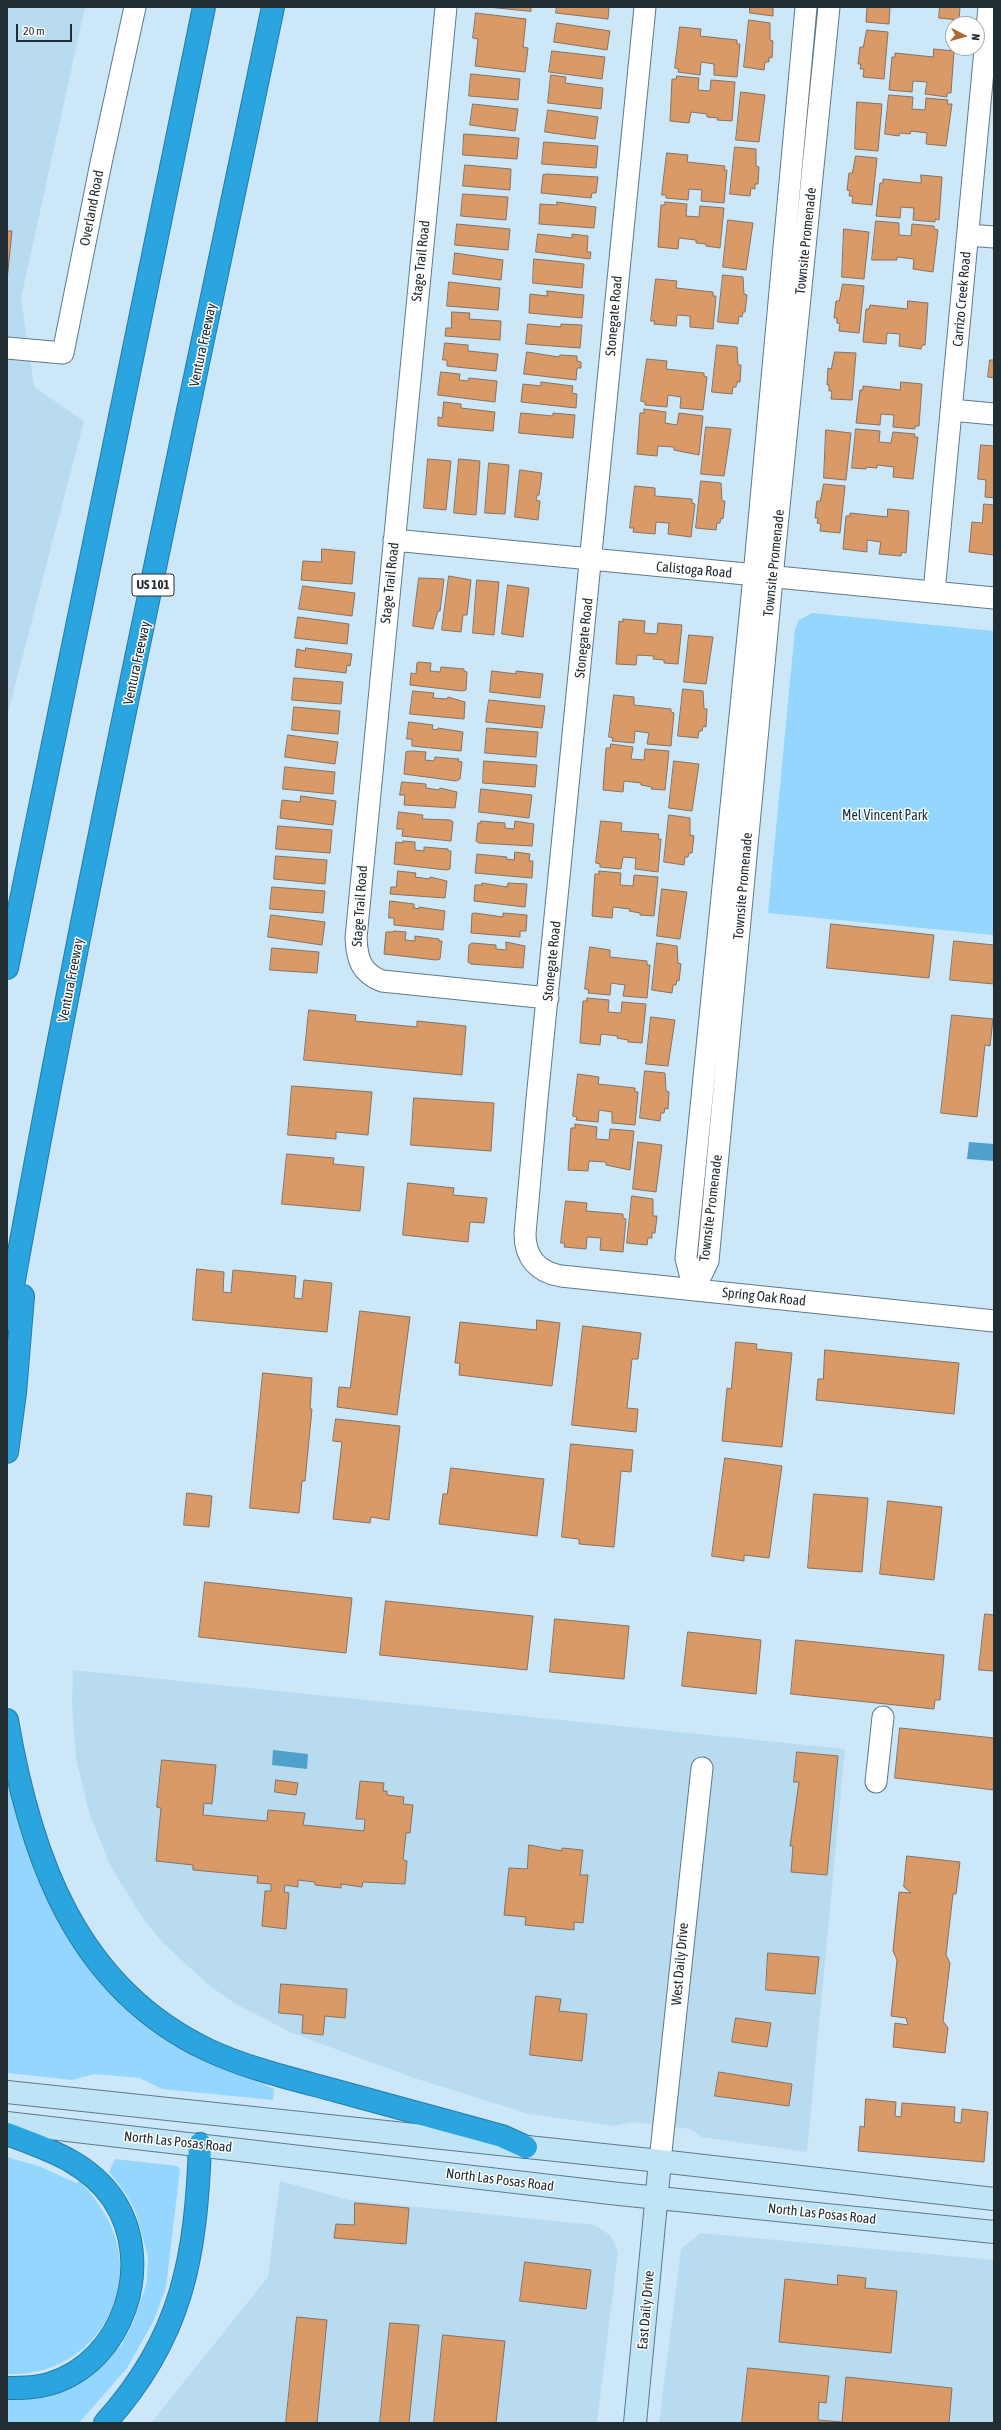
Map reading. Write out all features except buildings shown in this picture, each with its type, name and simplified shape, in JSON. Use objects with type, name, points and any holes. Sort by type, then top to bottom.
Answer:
[{"type":"highway","points":[[7,968],[204,7]]},
{"type":"highway","name":"Ventura Freeway","points":[[7,1319],[35,1164],[87,900],[273,7]]},
{"type":"highway","points":[[7,891],[37,821]]},
{"type":"highway","points":[[7,1452],[15,1394],[35,1164]]},
{"type":"highway","points":[[7,1720],[29,1818],[47,1873],[61,1904],[82,1942],[106,1972],[139,2004],[183,2036],[239,2064],[502,2136],[526,2147]]},
{"type":"highway","points":[[7,2134],[68,2158],[96,2179],[113,2200],[124,2222],[131,2247],[133,2274],[128,2303],[118,2324],[105,2343],[87,2363],[50,2384],[26,2388],[7,2388]]},
{"type":"highway","points":[[105,2423],[117,2410],[158,2351],[178,2305],[190,2254],[200,2144]]},
{"type":"main road","points":[[7,2092],[202,2114],[660,2161],[994,2199]]},
{"type":"main road","points":[[200,2144],[202,2114]]},
{"type":"main road","name":"North Las Posas Road","points":[[7,2123],[200,2144],[657,2198],[994,2232]]},
{"type":"main road","name":"East Daily Drive","points":[[635,2423],[660,2161]]},
{"type":"street","name":"Overland Road","points":[[7,348],[63,353],[101,163],[135,7]]},
{"type":"street","name":"Stage Trail Road","points":[[446,7],[356,938],[357,955],[362,970],[372,978],[382,981],[548,998]]},
{"type":"street","name":"Stonegate Road","points":[[537,1266],[527,1251],[525,1234],[645,7]]},
{"type":"street","name":"Townsite Promenade","points":[[763,577],[806,7]]},
{"type":"street","name":"Townsite Promenade","points":[[694,1290],[686,1258],[829,7]]},
{"type":"street","name":"Carrizo Creek Road","points":[[934,592],[968,235],[989,59],[989,7]]},
{"type":"street","points":[[968,235],[994,237]]},
{"type":"street","points":[[951,410],[994,414]]},
{"type":"street","name":"Calistoga Road","points":[[394,540],[763,577],[994,598]]},
{"type":"street","name":"Spring Oak Road","points":[[537,1266],[551,1275],[994,1321]]},
{"type":"street","points":[[876,1782],[883,1717]]},
{"type":"street","name":"West Daily Drive","points":[[660,2161],[702,1768]]},
{"type":"shaded area","points":[[7,7],[85,7],[21,298],[34,387],[84,421],[7,716]]},
{"type":"shaded area","points":[[969,1142],[994,1144],[994,1161],[967,1159]]},
{"type":"shaded area","points":[[73,1670],[845,1749],[807,2152],[701,2137],[691,2129],[631,2122],[615,2126],[529,2114],[414,2078],[292,2033],[236,2004],[210,1986],[164,1944],[144,1920],[111,1867],[89,1812],[76,1759],[72,1704]]},
{"type":"shaded area","points":[[273,1750],[308,1754],[307,1769],[272,1765]]},
{"type":"shaded area","points":[[280,2181],[349,2200],[595,2225],[611,2236],[618,2252],[597,2423],[151,2423],[268,2277]]},
{"type":"shaded area","points":[[700,2233],[994,2260],[994,2423],[659,2423],[681,2249]]},
{"type":"green space","name":"Mel Vincent Park","points":[[812,613],[994,631],[994,935],[768,913],[795,629],[799,620]]},
{"type":"green space","points":[[7,1768],[24,1836],[42,1889],[56,1919],[73,1947],[93,1973],[115,1998],[139,2020],[165,2039],[203,2061],[274,2089],[273,2100],[162,2089],[140,2078],[94,2074],[72,2080],[7,2073]]},
{"type":"green space","points":[[7,2157],[41,2167],[76,2183],[79,2181],[92,2195],[103,2211],[116,2240],[120,2269],[116,2297],[105,2322],[88,2344],[65,2361],[38,2371],[7,2374]]},
{"type":"green space","points":[[115,2159],[177,2166],[180,2169],[166,2287],[154,2320],[127,2368],[79,2423],[7,2423],[7,2399],[52,2395],[77,2385],[122,2344],[133,2323],[147,2282],[148,2256],[136,2213],[126,2194],[109,2172]]}]
